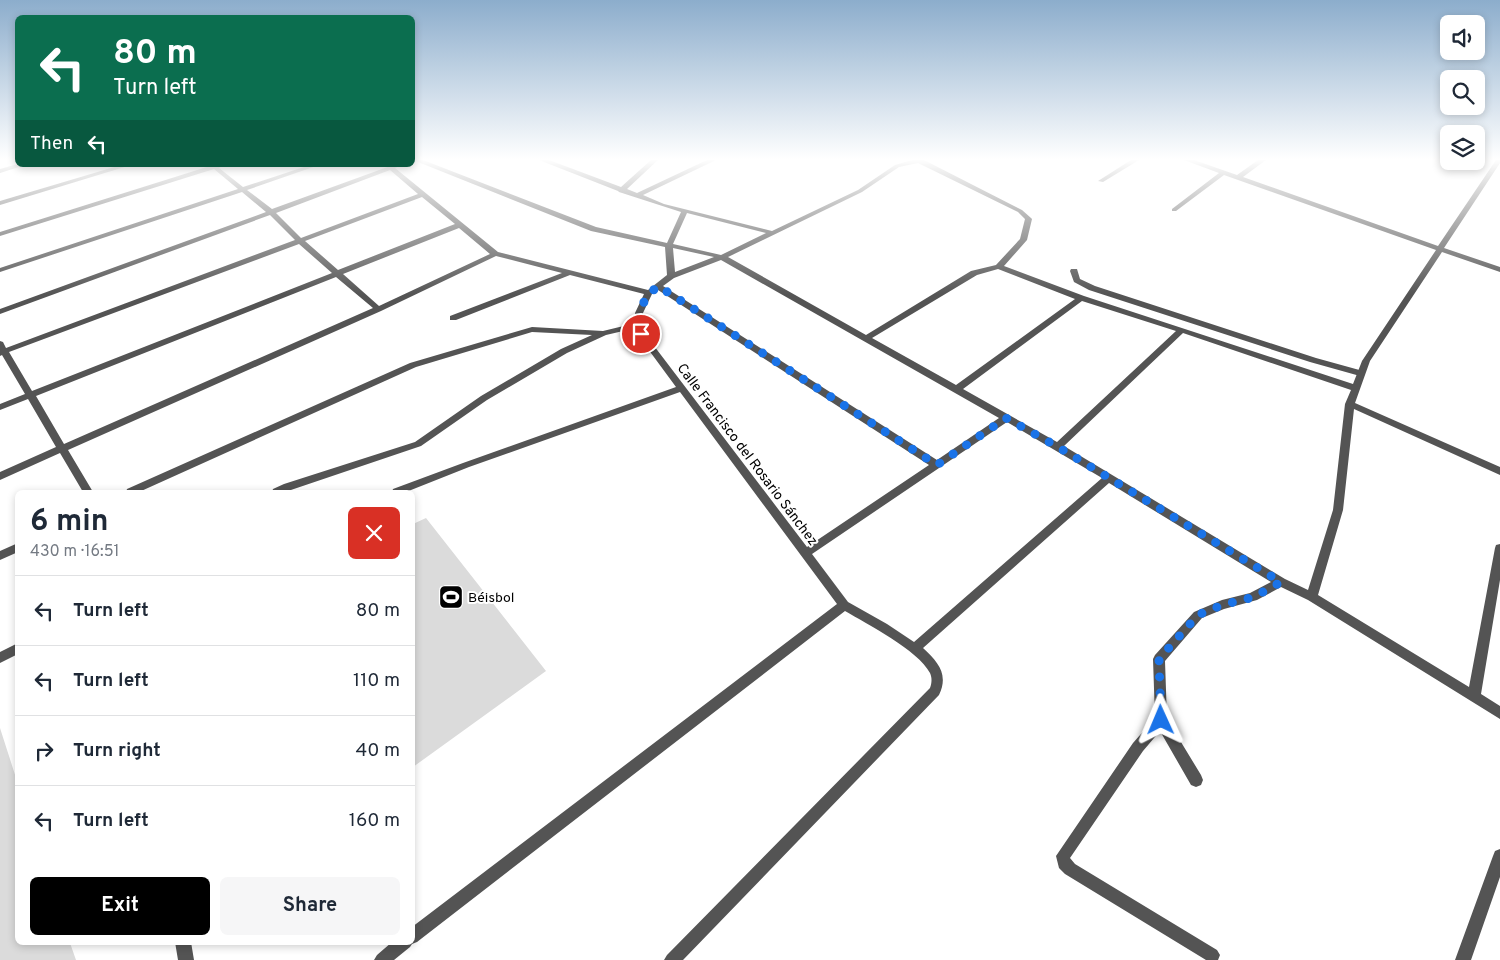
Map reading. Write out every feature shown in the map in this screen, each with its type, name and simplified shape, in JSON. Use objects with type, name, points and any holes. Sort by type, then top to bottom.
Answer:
[{"type":"street","points":[[0,234],[93,205]]},
{"type":"street","points":[[0,270],[196,205]]},
{"type":"street","points":[[261,205],[378,309]]},
{"type":"street","points":[[0,312],[294,205]]},
{"type":"street","points":[[87,490],[1,349],[396,205]]},
{"type":"street","points":[[435,205],[495,254],[649,293]]},
{"type":"street","points":[[532,205],[594,229],[722,257],[1058,447],[1281,582],[1312,597],[1500,713]]},
{"type":"street","points":[[665,205],[773,233]]},
{"type":"street","points":[[281,490],[418,444],[484,398],[564,351],[603,333],[640,325],[639,313],[649,293],[670,276],[722,257],[831,205]]},
{"type":"street","points":[[999,267],[1023,240],[1029,220],[1020,211],[1008,205]]},
{"type":"street","points":[[1174,210],[1181,205]]},
{"type":"street","points":[[1312,205],[1500,270]]},
{"type":"street","points":[[1312,597],[1338,510],[1350,404],[1354,388],[1366,361],[1469,205]]},
{"type":"street","points":[[670,276],[669,246],[685,211]]},
{"type":"street","points":[[0,408],[460,224]]},
{"type":"street","points":[[0,476],[378,309],[495,254]]},
{"type":"street","points":[[867,338],[974,273],[999,267],[1081,298],[1354,388]]},
{"type":"street","points":[[1074,271],[1077,280],[1092,288],[1360,374]]},
{"type":"street","points":[[454,318],[569,273]]},
{"type":"street","points":[[658,286],[937,465]]},
{"type":"street","points":[[957,389],[1081,298]]},
{"type":"street","name":"Calle Francisco del Rosario Sánchez","points":[[640,325],[641,334],[681,389],[844,605]]},
{"type":"street","points":[[135,490],[413,365],[532,330],[603,333]]},
{"type":"street","points":[[1058,447],[1182,330]]},
{"type":"street","points":[[402,490],[466,465],[681,389]]},
{"type":"street","points":[[1350,404],[1500,471]]},
{"type":"street","points":[[806,553],[1006,418]]},
{"type":"street","points":[[915,648],[1108,478]]},
{"type":"street","points":[[0,556],[15,548]]},
{"type":"street","points":[[1474,697],[1500,548]]},
{"type":"street","points":[[1196,780],[1161,720],[1159,659],[1198,615],[1222,605],[1254,597],[1281,582]]},
{"type":"street","points":[[415,935],[844,605],[915,648],[933,667],[938,680],[935,691],[672,960]]},
{"type":"street","points":[[0,658],[15,650]]},
{"type":"street","points":[[1161,720],[1138,747],[1063,856],[1064,863],[1070,869],[1212,955]]},
{"type":"street","points":[[1463,960],[1500,856]]},
{"type":"street","points":[[184,945],[186,960]]},
{"type":"street","points":[[382,960],[401,945]]},
{"type":"shaded area","name":"Béisbol","points":[[426,518],[546,671],[415,766],[415,523]]},
{"type":"shaded area","points":[[0,728],[15,775],[15,945],[71,945],[76,960],[0,960]]},
{"type":"place","name":"Béisbol","points":[[451,597]]},
{"type":"route","points":[[641,334],[639,313],[649,293],[658,286],[937,465],[1006,418],[1058,447],[1281,582],[1254,597],[1222,605],[1198,615],[1159,659],[1161,720]]}]
